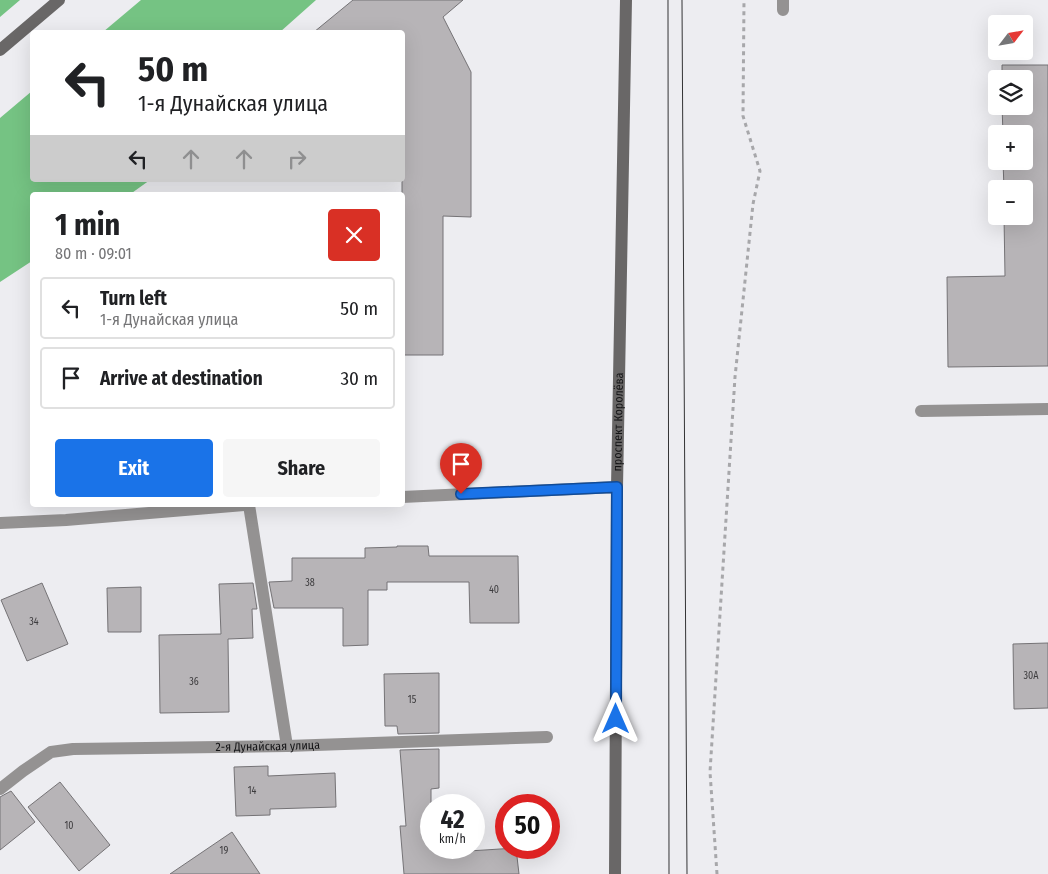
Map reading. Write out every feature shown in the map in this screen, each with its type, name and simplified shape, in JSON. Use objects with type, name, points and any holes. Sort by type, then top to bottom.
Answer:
[{"type":"main road","points":[[0,50],[59,0]]},
{"type":"main road","name":"проспект Королёва","points":[[615,874],[617,487],[626,0]]},
{"type":"street","points":[[921,411],[1048,409]]},
{"type":"street","points":[[405,497],[617,487]]},
{"type":"street","points":[[0,523],[66,520],[220,507]]},
{"type":"street","points":[[249,507],[287,746]]},
{"type":"street","name":"2-я Дунайская улица","points":[[0,789],[51,752],[73,749],[287,746],[547,738]]},
{"type":"path","points":[[717,874],[710,772],[735,377],[753,204],[760,171],[743,116],[744,0]]},
{"type":"green space","points":[[0,0],[20,0],[0,17]]},
{"type":"green space","points":[[141,0],[316,0],[282,30],[105,30]]},
{"type":"green space","points":[[30,93],[30,182],[147,182],[133,192],[30,192],[30,262],[0,282],[0,118]]},
{"type":"building","points":[[353,0],[463,0],[443,17],[471,72],[471,217],[443,216],[443,355],[405,355],[405,192],[402,192],[402,182],[405,182],[405,30],[316,30]]},
{"type":"building","points":[[1002,65],[1048,65],[1048,366],[948,367],[947,277],[1005,276],[1004,225],[1033,225],[1033,180],[1004,180],[1003,170],[1033,170],[1033,125],[1003,125],[1002,115],[1033,115],[1033,70],[1002,70]]},
{"type":"building","points":[[428,546],[429,556],[518,556],[519,623],[470,623],[469,582],[387,582],[387,590],[368,590],[368,645],[343,646],[343,608],[274,608],[269,582],[292,581],[292,558],[365,558],[365,548]]},
{"type":"building","points":[[42,583],[68,644],[27,661],[1,600]]},
{"type":"building","points":[[253,583],[257,609],[252,609],[253,638],[228,639],[229,712],[160,713],[159,635],[221,634],[219,584]]},
{"type":"building","points":[[141,587],[141,632],[108,632],[107,588]]},
{"type":"building","points":[[1048,643],[1048,708],[1014,709],[1013,644]]},
{"type":"building","points":[[439,673],[439,733],[398,734],[397,726],[385,726],[384,674]]},
{"type":"building","points":[[439,749],[439,788],[431,789],[431,794],[420,794],[420,859],[485,859],[485,850],[495,849],[495,859],[517,859],[519,874],[404,874],[400,826],[406,826],[400,750]]},
{"type":"building","points":[[268,766],[268,776],[335,773],[336,807],[270,809],[270,815],[236,816],[234,767]]},
{"type":"building","points":[[60,782],[110,845],[79,871],[28,807]]},
{"type":"building","points":[[11,791],[35,822],[0,850],[0,797]]},
{"type":"building","points":[[232,832],[260,874],[170,874]]},
{"type":"tram line","points":[[668,0],[669,874]]},
{"type":"tram line","points":[[682,0],[687,874]]},
{"type":"route","points":[[461,494],[617,487],[616,719]]}]
